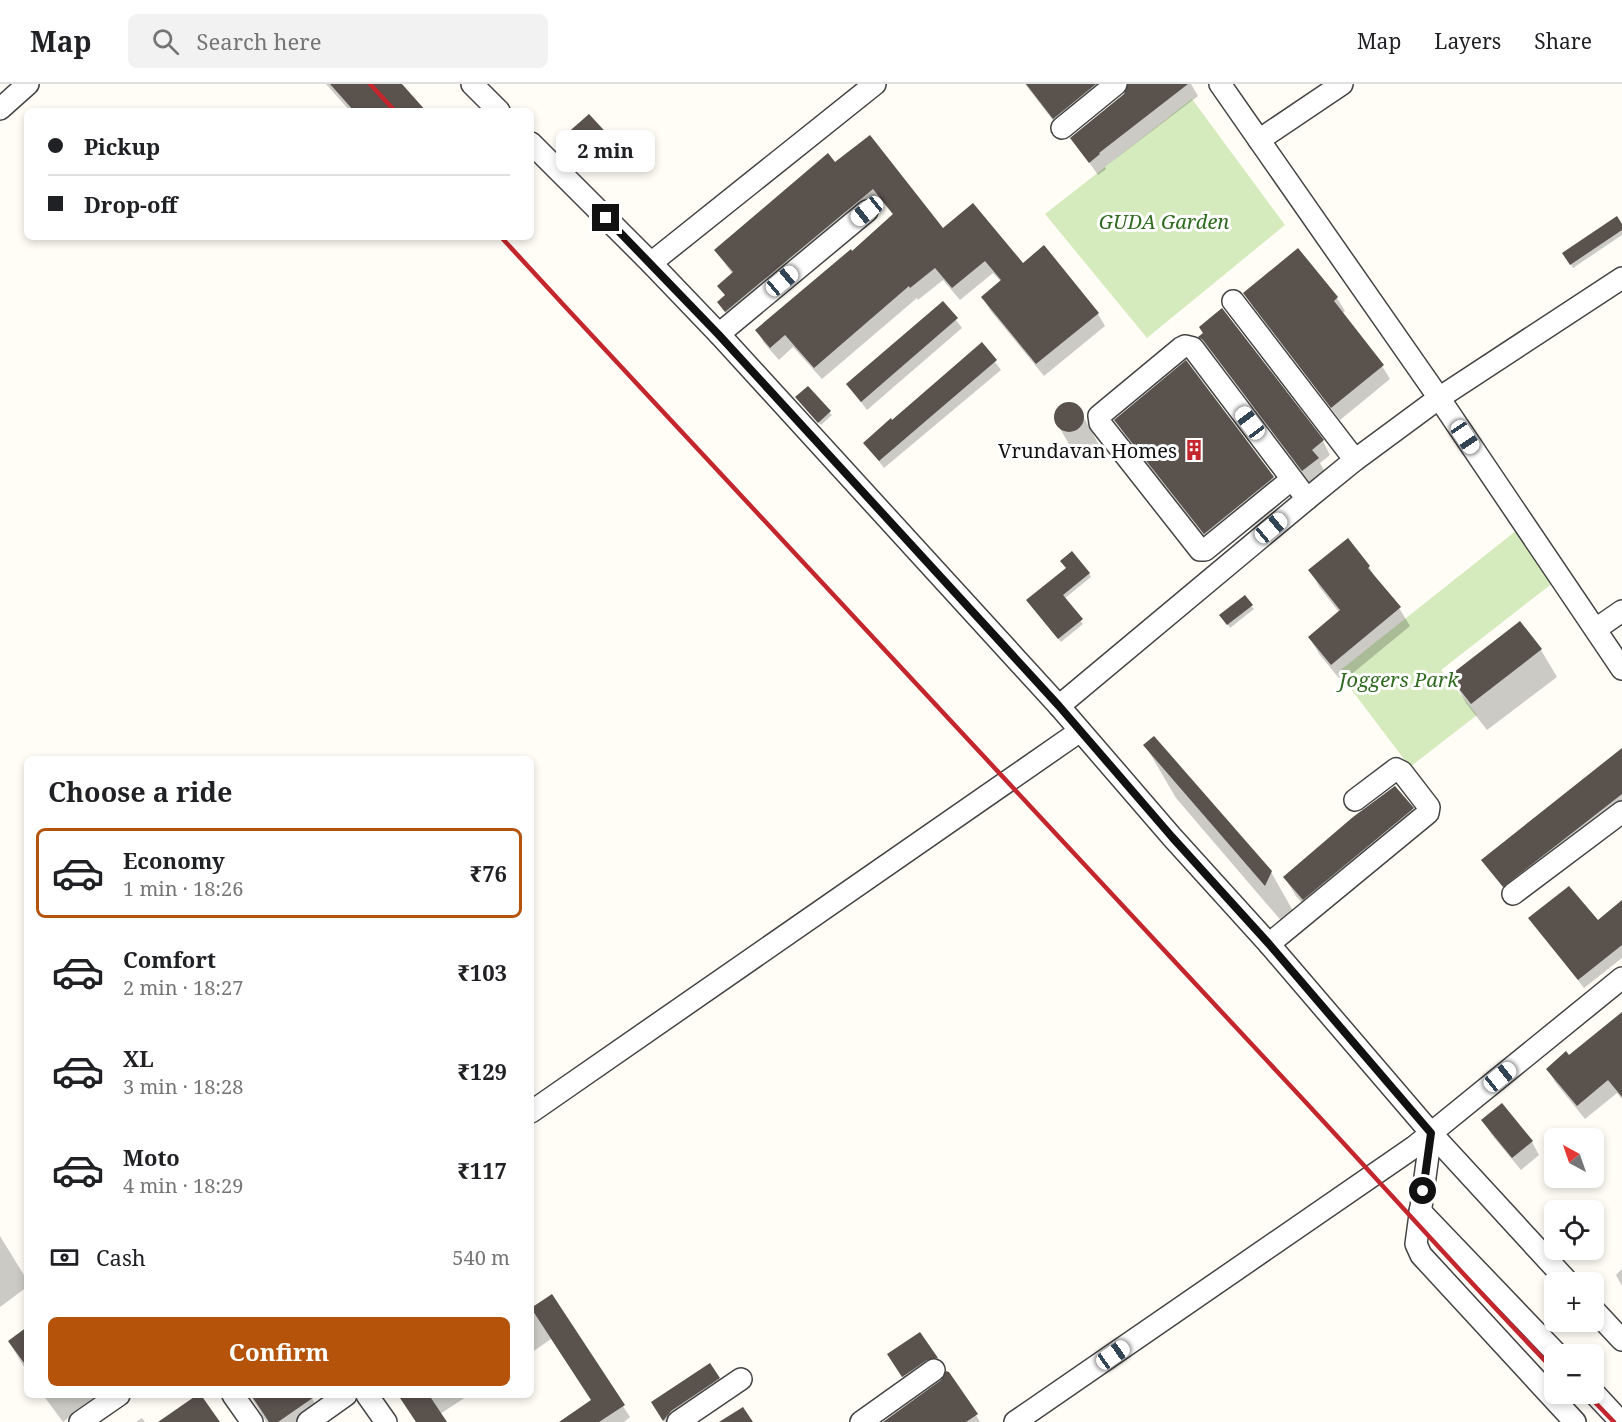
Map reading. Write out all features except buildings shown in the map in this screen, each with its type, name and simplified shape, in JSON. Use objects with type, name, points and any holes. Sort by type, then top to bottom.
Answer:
[{"type":"street","points":[[0,109],[28,84]]},
{"type":"street","points":[[472,84],[496,108]]},
{"type":"street","points":[[651,262],[875,84]]},
{"type":"street","points":[[1062,128],[1116,84]]},
{"type":"street","points":[[1220,84],[1439,398],[1622,669]]},
{"type":"street","points":[[1259,140],[1342,84]]},
{"type":"street","points":[[534,146],[651,262],[1059,706],[1172,837],[1269,944],[1431,1133],[1559,1272]]},
{"type":"street","points":[[718,334],[867,211]]},
{"type":"street","points":[[1059,706],[1355,459],[1439,398],[1622,278]]},
{"type":"street","points":[[1233,302],[1355,459]]},
{"type":"street","points":[[1292,479],[1205,550],[1200,550],[1196,548],[1100,423],[1099,416],[1101,412],[1181,348],[1189,346],[1193,348],[1292,479],[1307,499]]},
{"type":"street","points":[[1219,538],[1236,558]]},
{"type":"street","points":[[1596,629],[1622,611]]},
{"type":"street","points":[[534,1110],[1080,731]]},
{"type":"street","points":[[1269,944],[1428,813],[1429,807],[1401,772],[1396,769],[1355,800]]},
{"type":"street","points":[[1513,894],[1622,812]]},
{"type":"street","points":[[1015,1422],[1414,1147],[1622,978]]},
{"type":"street","points":[[1431,1133],[1416,1244],[1421,1255],[1575,1422]]},
{"type":"street","points":[[1420,1211],[1547,1344]]},
{"type":"street","points":[[1604,1321],[1622,1340]]},
{"type":"street","points":[[861,1422],[934,1370]]},
{"type":"street","points":[[678,1422],[741,1379]]},
{"type":"street","points":[[80,1422],[115,1398]]},
{"type":"street","points":[[235,1398],[252,1422]]},
{"type":"street","points":[[308,1422],[342,1398]]},
{"type":"street","points":[[369,1398],[386,1422]]},
{"type":"street","points":[[1604,1404],[1621,1422]]},
{"type":"green space","name":"GUDA Garden","points":[[1192,99],[1285,225],[1147,338],[1045,214]]},
{"type":"green space","name":"Joggers Park","points":[[1517,530],[1554,582],[1441,670],[1477,715],[1410,767],[1338,672]]},
{"type":"railway","points":[[370,84],[392,108]]},
{"type":"railway","points":[[504,240],[1544,1359]]},
{"type":"railway","points":[[1597,1404],[1614,1422]]},
{"type":"place","name":"Vrundavan Homes","points":[[1194,450]]},
{"type":"route","points":[[606,218],[651,262],[718,334],[1059,706],[1172,837],[1269,944],[1431,1133],[1423,1191]]}]
